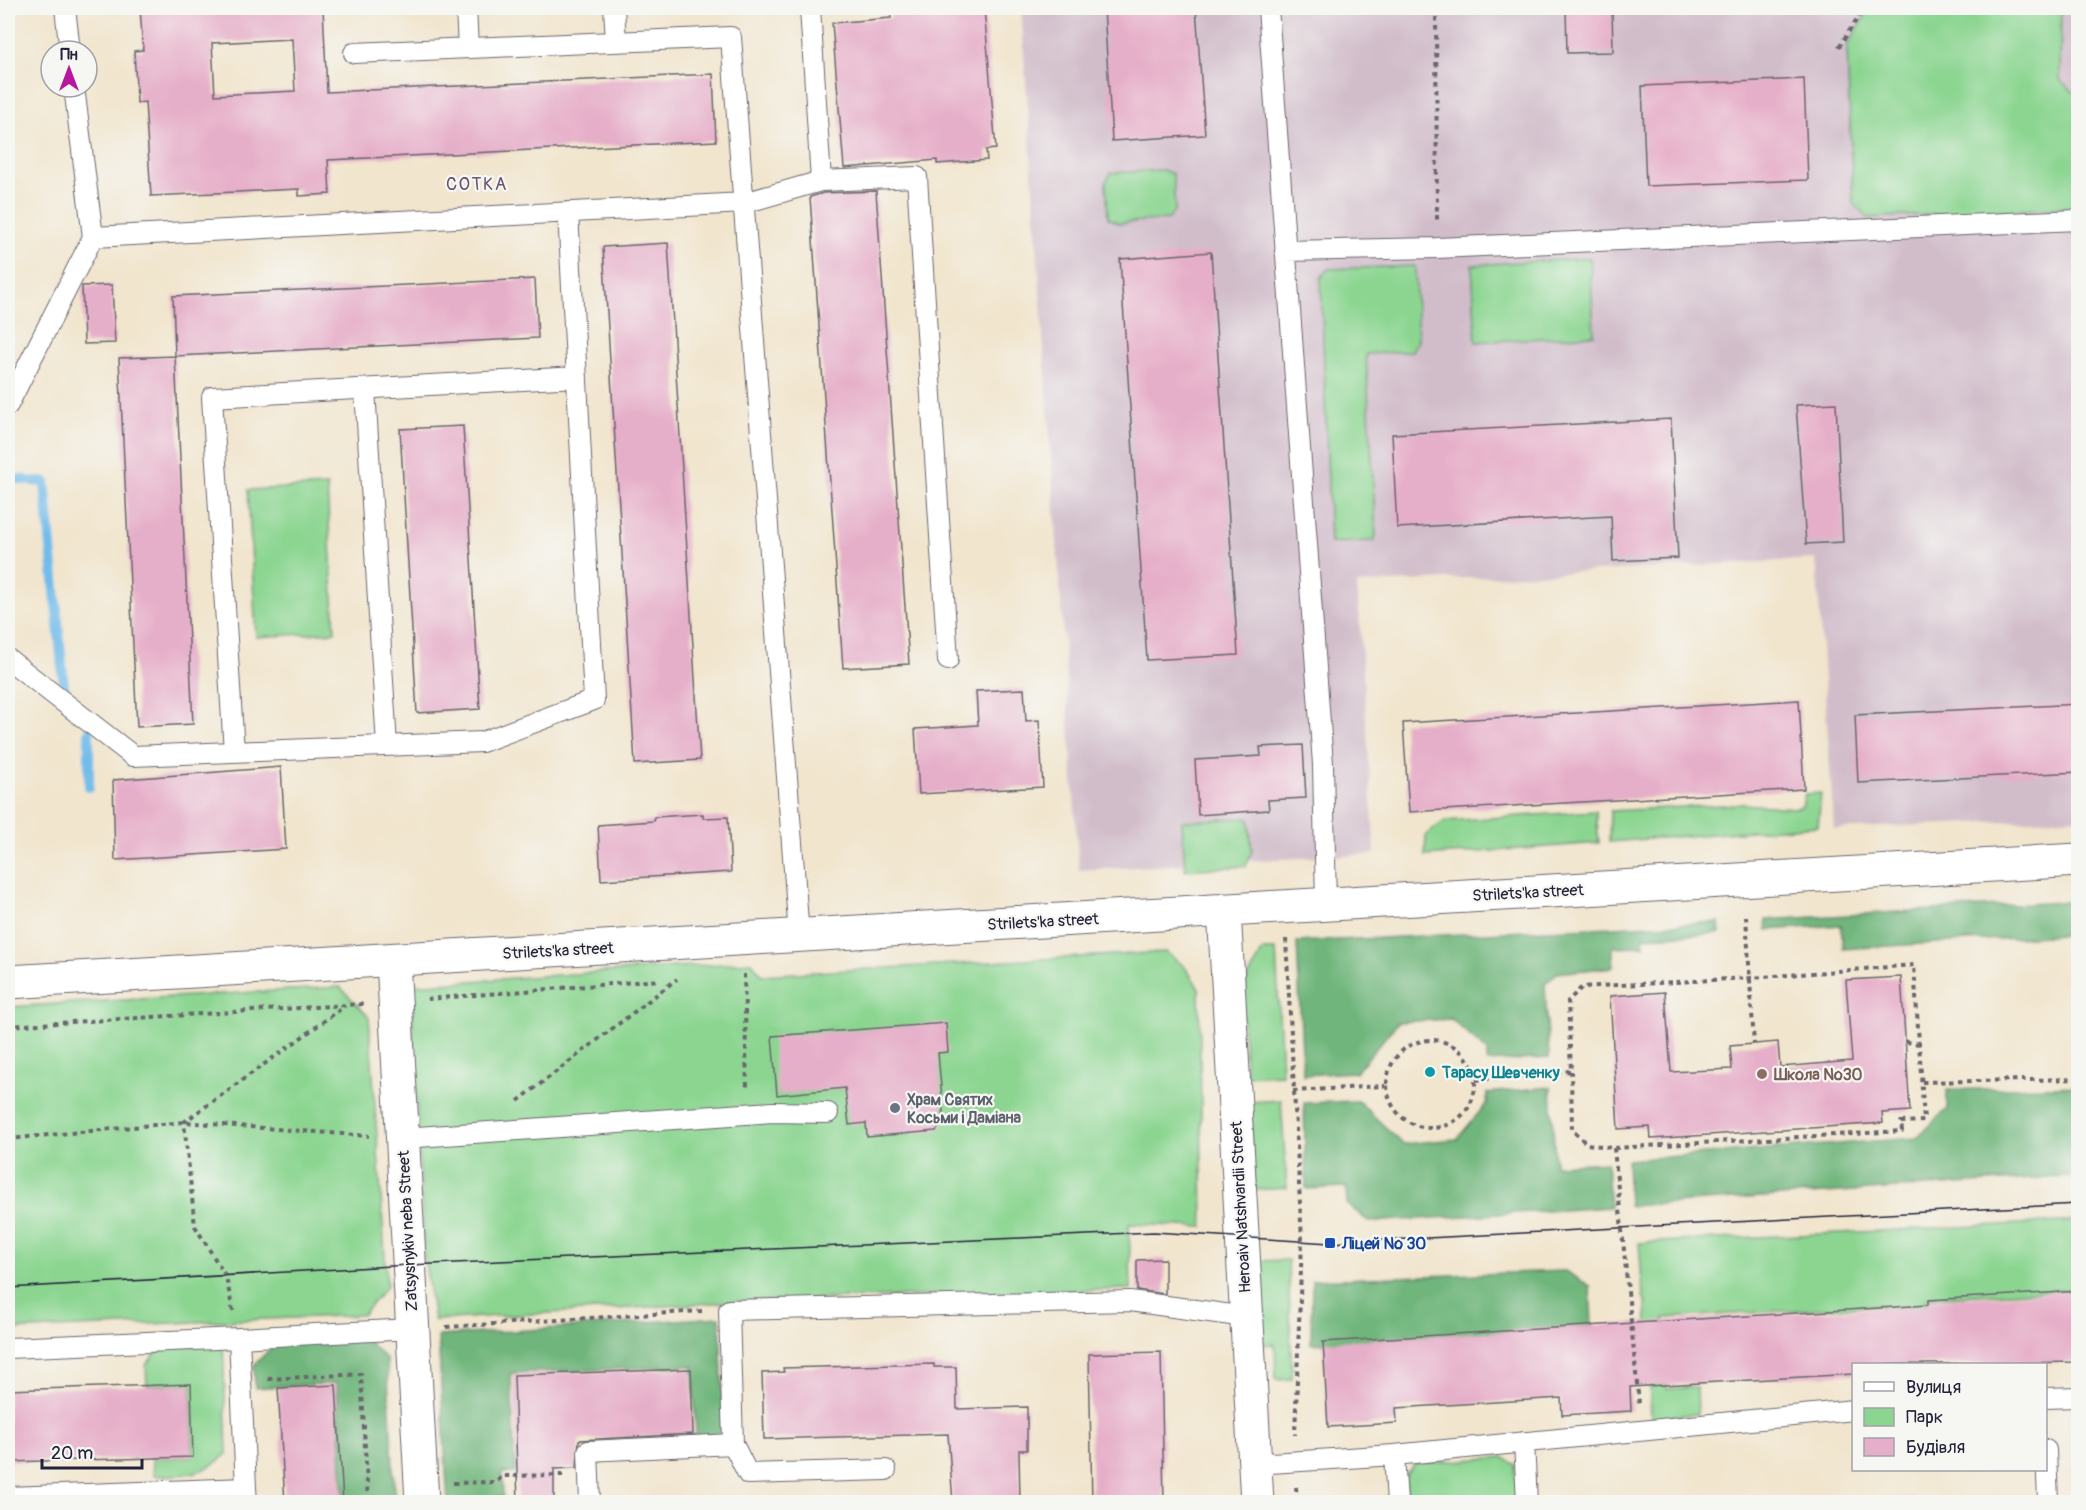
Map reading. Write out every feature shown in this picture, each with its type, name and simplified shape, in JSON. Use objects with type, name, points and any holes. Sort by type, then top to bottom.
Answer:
[{"type":"main road","name":"Strilets'ka street","points":[[8,982],[2079,860]]},
{"type":"main road","name":"Heroaiv Natshvardii Street","points":[[1224,910],[1257,1503]]},
{"type":"main road","name":"Zatsysnykiv neba Street","points":[[393,960],[412,1329],[432,1493]]},
{"type":"lane","points":[[65,8],[69,39]]},
{"type":"lane","points":[[466,8],[468,48]]},
{"type":"lane","points":[[614,8],[616,42]]},
{"type":"lane","points":[[810,8],[821,181]]},
{"type":"lane","points":[[1268,8],[1323,764],[1326,904]]},
{"type":"lane","points":[[354,53],[731,37],[799,936]]},
{"type":"lane","points":[[8,405],[93,237],[76,99]]},
{"type":"lane","points":[[93,237],[744,203],[821,181],[917,177],[948,660]]},
{"type":"lane","points":[[8,659],[133,756],[482,742],[594,700],[568,212]]},
{"type":"lane","points":[[1285,251],[1437,248],[2079,220]]},
{"type":"lane","points":[[234,752],[212,397],[577,377]]},
{"type":"lane","points":[[365,389],[387,746]]},
{"type":"lane","points":[[403,1138],[748,1116],[773,1112],[828,1113]]},
{"type":"lane","points":[[886,1470],[748,1474],[733,1444],[729,1310],[1130,1301],[1246,1317]]},
{"type":"lane","points":[[8,1348],[412,1329]]},
{"type":"lane","points":[[8,1497],[246,1496],[239,1338]]},
{"type":"lane","points":[[2047,1398],[2079,1397]]},
{"type":"lane","points":[[1254,1464],[1394,1455],[1852,1410]]},
{"type":"lane","points":[[1524,1442],[1527,1503]]},
{"type":"lane","points":[[590,1503],[588,1451],[733,1444]]},
{"type":"lane","points":[[1394,1455],[1397,1503]]},
{"type":"lane","points":[[2047,1471],[2048,1503]]},
{"type":"path","points":[[1436,8],[1437,248]]},
{"type":"path","points":[[1839,47],[1864,8]]},
{"type":"path","points":[[1746,916],[1754,1044]]},
{"type":"path","points":[[1276,939],[1286,939],[1302,1241],[1294,1463],[1297,1503]]},
{"type":"path","points":[[1914,965],[1920,1044],[1924,1121],[1901,1122],[1902,1131],[1614,1148],[1587,1144],[1572,1130],[1568,1001],[1582,987],[1750,978],[1914,965]]},
{"type":"path","points":[[744,974],[748,1116]]},
{"type":"path","points":[[475,1134],[676,979]]},
{"type":"path","points":[[8,1026],[395,1002]]},
{"type":"path","points":[[184,1122],[345,1005]]},
{"type":"path","points":[[1440,1040],[1465,1054],[1476,1080],[1470,1107],[1450,1125],[1422,1129],[1398,1116],[1385,1086],[1391,1063],[1412,1043],[1440,1040]]},
{"type":"path","points":[[1906,1042],[1920,1044]]},
{"type":"path","points":[[1476,1080],[1571,1071]]},
{"type":"path","points":[[1922,1082],[2079,1079]]},
{"type":"path","points":[[1293,1091],[1385,1086]]},
{"type":"path","points":[[184,1122],[195,1226],[225,1276],[239,1338]]},
{"type":"path","points":[[8,1139],[184,1122],[403,1138]]},
{"type":"path","points":[[1614,1148],[1642,1431]]},
{"type":"path","points":[[412,1329],[729,1310]]},
{"type":"path","points":[[240,1380],[361,1374],[368,1503]]},
{"type":"path","points":[[432,1493],[496,1482],[503,1476],[589,1474]]},
{"type":"shaded area","points":[[1021,8],[2078,8],[2078,818],[1834,829],[1816,559],[1357,584],[1375,854],[1079,870]]},
{"type":"shaded area","points":[[1915,1497],[1915,1502],[1797,1502]]},
{"type":"green space","points":[[1870,8],[2061,8],[2060,80],[2078,96],[2078,207],[1868,218],[1853,203],[1847,46]]},
{"type":"green space","points":[[1163,170],[1173,174],[1175,210],[1169,219],[1119,223],[1108,218],[1106,182],[1111,173]]},
{"type":"green space","points":[[1590,258],[1594,335],[1476,342],[1472,265]]},
{"type":"green space","points":[[1415,266],[1418,342],[1412,351],[1366,354],[1376,536],[1373,541],[1330,543],[1321,278],[1328,269]]},
{"type":"green space","points":[[327,486],[335,632],[256,637],[248,490]]},
{"type":"green space","points":[[1821,793],[1818,826],[1609,842],[1610,811],[1742,804],[1795,808],[1802,806],[1805,794]]},
{"type":"green space","points":[[1596,811],[1599,843],[1425,856],[1426,835],[1445,821]]},
{"type":"green space","points":[[1249,818],[1252,851],[1246,866],[1185,870],[1182,821]]},
{"type":"green space","points":[[2078,901],[2078,934],[1843,949],[1841,925],[1767,930],[1766,920]]},
{"type":"green space","points":[[1719,922],[1720,933],[1643,937],[1644,946],[1613,947],[1613,967],[1557,973],[1545,984],[1549,1058],[1487,1062],[1487,1051],[1451,1019],[1398,1022],[1356,1072],[1303,1075],[1297,942]]},
{"type":"green space","points":[[1263,950],[1276,950],[1282,1074],[1246,1076],[1241,991]]},
{"type":"green space","points":[[1166,952],[1184,966],[1199,988],[1203,1227],[1129,1224],[1131,1289],[730,1302],[434,1320],[424,1256],[411,985],[752,962],[762,975]]},
{"type":"green space","points":[[340,987],[369,1017],[387,1286],[362,1315],[8,1330],[8,1007]]},
{"type":"green space","points":[[2078,1086],[2078,1176],[1629,1206],[1627,1160],[1917,1138],[1947,1109],[1947,1090]]},
{"type":"green space","points":[[1551,1087],[1555,1165],[1607,1162],[1610,1207],[1369,1222],[1347,1204],[1346,1187],[1306,1189],[1304,1103],[1358,1101],[1403,1144],[1457,1139],[1487,1103],[1487,1093]]},
{"type":"green space","points":[[1281,1100],[1287,1188],[1254,1190],[1249,1102]]},
{"type":"green space","points":[[2078,1221],[2078,1289],[1926,1298],[1928,1343],[1884,1345],[1881,1305],[1664,1318],[1667,1389],[1697,1387],[1698,1414],[1651,1418],[1646,1303],[1643,1296],[1639,1243]]},
{"type":"green space","points":[[1288,1260],[1292,1379],[1276,1380],[1275,1344],[1257,1345],[1254,1261]]},
{"type":"green space","points":[[1565,1271],[1590,1286],[1592,1326],[1311,1344],[1312,1280]]},
{"type":"green space","points":[[720,1317],[724,1436],[696,1436],[693,1366],[511,1373],[515,1473],[502,1473],[503,1497],[493,1497],[488,1502],[448,1502],[438,1336]]},
{"type":"green space","points":[[363,1336],[387,1360],[395,1502],[344,1502],[337,1383],[255,1388],[254,1365],[279,1340]]},
{"type":"green space","points":[[223,1345],[227,1454],[210,1467],[193,1473],[154,1476],[152,1458],[193,1457],[191,1385],[147,1385],[146,1365],[161,1347]]},
{"type":"green space","points":[[1503,1457],[1515,1465],[1517,1502],[1407,1502],[1405,1476],[1414,1464]]},
{"type":"building","points":[[140,8],[323,8],[327,92],[713,74],[716,141],[328,160],[330,194],[299,196],[299,189],[151,196],[145,102],[137,103],[134,51],[143,50]],"holes":[[[292,39],[295,91],[215,95],[212,43]]]},
{"type":"building","points":[[890,8],[984,8],[996,149],[986,150],[987,160],[937,164],[937,160],[844,168],[832,23],[891,18]]},
{"type":"building","points":[[1104,8],[1196,8],[1205,135],[1112,141]]},
{"type":"building","points":[[1566,8],[1612,8],[1613,52],[1567,53]]},
{"type":"building","points":[[1804,79],[1808,180],[1646,186],[1642,86]]},
{"type":"building","points":[[876,191],[909,664],[843,668],[810,197],[823,193]]},
{"type":"building","points":[[668,243],[700,760],[635,764],[603,247]]},
{"type":"building","points":[[1211,252],[1238,655],[1147,660],[1120,259]]},
{"type":"building","points":[[535,279],[538,338],[175,356],[173,296]]},
{"type":"building","points":[[112,285],[115,343],[84,344],[82,286]]},
{"type":"building","points":[[175,356],[193,724],[137,727],[119,358]]},
{"type":"building","points":[[1836,403],[1843,542],[1806,544],[1796,405]]},
{"type":"building","points":[[1671,419],[1678,558],[1613,561],[1611,516],[1397,528],[1392,434]]},
{"type":"building","points":[[463,426],[480,709],[417,713],[400,429]]},
{"type":"building","points":[[1024,689],[1026,721],[1039,720],[1043,787],[919,794],[915,729],[978,725],[976,691]]},
{"type":"building","points":[[1799,700],[1804,789],[1409,812],[1403,723]]},
{"type":"building","points":[[2079,704],[2079,772],[1858,783],[1855,715]]},
{"type":"building","points":[[1303,745],[1306,798],[1268,800],[1269,810],[1198,815],[1195,760],[1261,756],[1260,747]]},
{"type":"building","points":[[281,767],[286,849],[115,860],[113,780]]},
{"type":"building","points":[[703,814],[703,818],[728,817],[731,872],[601,880],[598,825],[654,821],[654,817]]},
{"type":"building","points":[[1901,977],[1910,1111],[1882,1113],[1883,1123],[1651,1139],[1650,1127],[1618,1129],[1610,996],[1665,992],[1671,1072],[1732,1069],[1730,1046],[1778,1042],[1780,1067],[1852,1061],[1846,980]]},
{"type":"building","points":[[946,1023],[948,1052],[938,1053],[944,1121],[936,1131],[867,1137],[866,1123],[849,1125],[845,1088],[777,1095],[772,1036]]},
{"type":"building","points":[[1165,1259],[1165,1294],[1137,1290],[1137,1260]]},
{"type":"building","points":[[2079,1291],[2079,1362],[1852,1363],[1852,1374],[1630,1387],[1631,1411],[1562,1415],[1561,1398],[1396,1408],[1397,1423],[1328,1427],[1323,1342],[1928,1305],[1928,1300]]},
{"type":"building","points":[[1161,1352],[1164,1503],[1092,1503],[1089,1354]]},
{"type":"building","points":[[934,1364],[934,1367],[956,1367],[957,1409],[1027,1407],[1027,1450],[1019,1450],[1020,1503],[953,1503],[948,1434],[764,1439],[762,1373],[784,1372],[783,1368]]},
{"type":"building","points":[[691,1369],[693,1434],[579,1440],[577,1468],[554,1469],[554,1503],[518,1503],[514,1375]]},
{"type":"building","points":[[191,1384],[193,1457],[8,1462],[8,1390]]},
{"type":"building","points":[[336,1385],[343,1503],[285,1503],[278,1388]]},
{"type":"waterway","points":[[8,478],[26,480]]},
{"type":"waterway","points":[[33,481],[45,482],[65,698]]},
{"type":"waterway","points":[[89,732],[89,787]]},
{"type":"tram line","points":[[8,1288],[409,1265],[1154,1232],[1330,1243],[2078,1204]]},
{"type":"place","name":"Тарасу Шевченку","points":[[1430,1072]]},
{"type":"place","name":"Школа №30","points":[[1762,1074]]},
{"type":"place","name":"Храм Святих Косьми і Даміана","points":[[895,1108]]},
{"type":"place","name":"Ліцей № 30","points":[[1330,1243]]},
{"type":"district","name":"СОТКА","points":[[477,184]]}]
